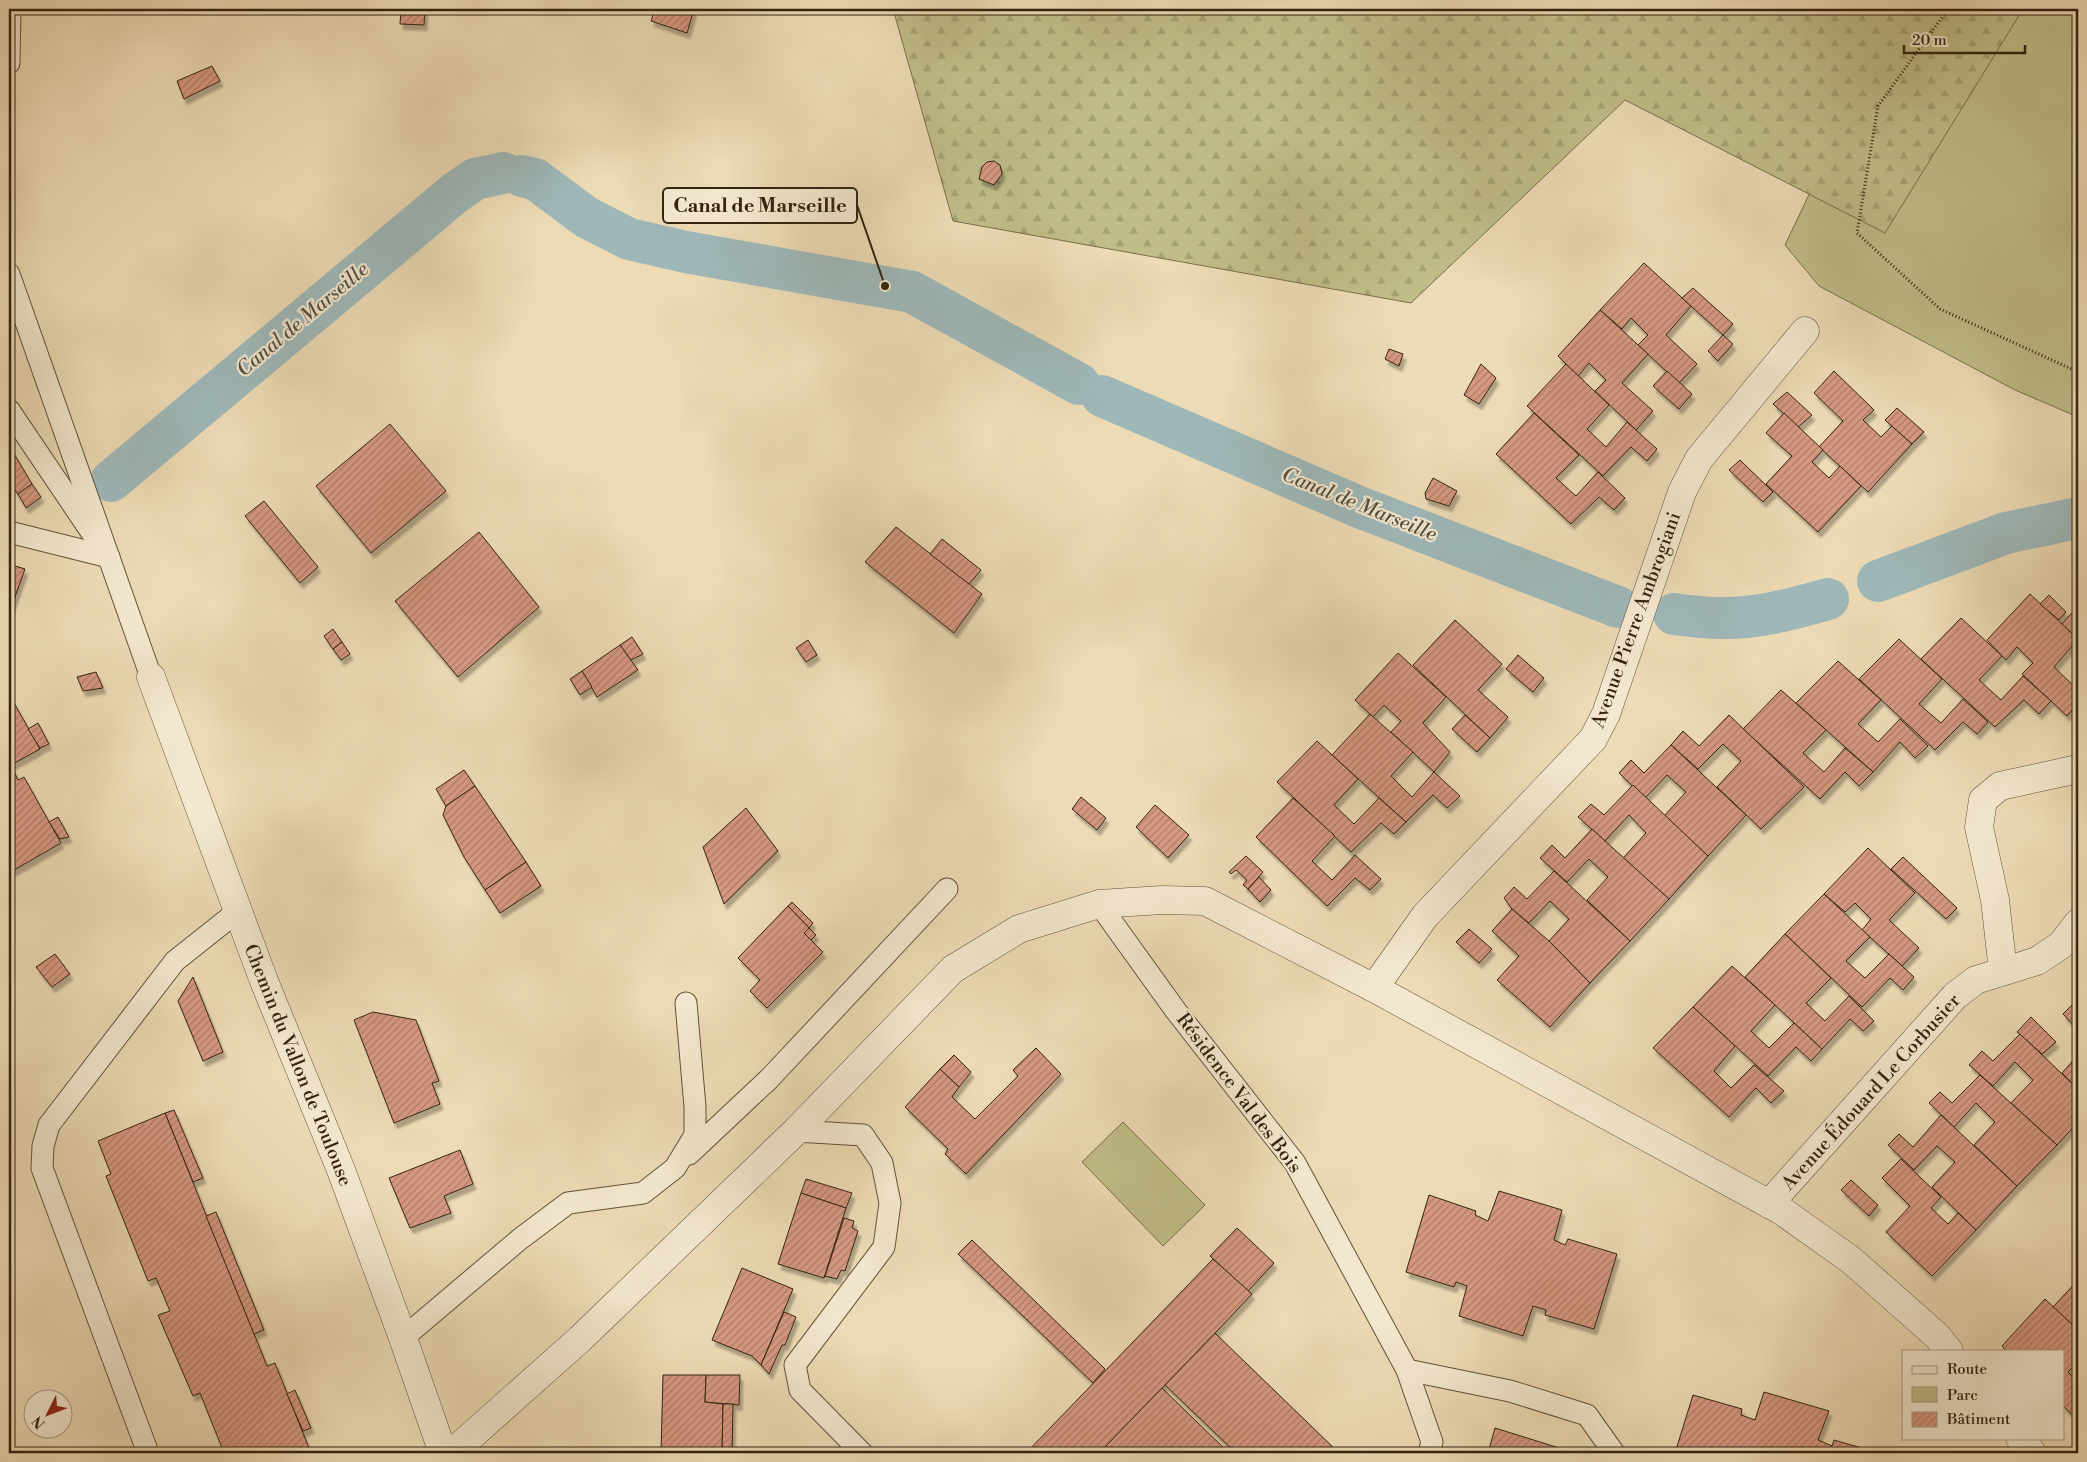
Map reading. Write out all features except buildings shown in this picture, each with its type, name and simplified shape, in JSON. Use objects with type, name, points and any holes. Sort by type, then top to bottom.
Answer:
[{"type":"street","name":"Avenue Pierre Ambrogiani","points":[[1374,988],[1425,916],[1594,739],[1606,714],[1682,492],[1698,459],[1805,331]]},
{"type":"street","name":"Chemin du Vallon de Toulouse","points":[[151,677],[264,981],[341,1170],[443,1453]]},
{"type":"street","points":[[2004,971],[1996,900],[1979,827],[1983,800],[2000,786],[2078,769]]},
{"type":"street","points":[[452,1453],[580,1338],[796,1131],[953,969],[1019,929],[1099,904],[1162,900],[1205,901],[1374,988],[1782,1212],[1851,1260],[1937,1336],[1948,1350]]},
{"type":"street","name":"Avenue Édouard Le Corbusier","points":[[1769,1204],[1955,996],[1976,980],[2037,961],[2061,945],[2078,923]]},
{"type":"street","points":[[2022,1440],[2032,1453]]},
{"type":"lane","points":[[9,63],[10,9]]},
{"type":"lane","points":[[9,274],[151,677]]},
{"type":"lane","points":[[9,410],[109,557]]},
{"type":"lane","points":[[9,532],[109,557]]},
{"type":"lane","points":[[403,1338],[520,1239],[568,1203],[643,1193],[674,1168],[769,1080],[948,889]]},
{"type":"lane","name":"Résidence Val des Bois","points":[[1099,904],[1176,1011],[1295,1163],[1407,1370],[1432,1442],[1429,1453]]},
{"type":"lane","points":[[148,1453],[42,1168],[43,1146],[50,1126],[175,961],[238,911]]},
{"type":"lane","points":[[674,1168],[695,1135],[696,1107],[686,1003]]},
{"type":"lane","points":[[796,1131],[863,1134],[882,1163],[890,1203],[884,1248],[795,1365],[800,1390],[862,1453]]},
{"type":"lane","points":[[1407,1370],[1510,1391],[1587,1415],[1614,1453]]},
{"type":"path","points":[[1948,9],[1878,106],[1857,233],[1940,309],[2078,372]]},
{"type":"green space","points":[[893,9],[2023,9],[1885,233],[1625,100],[1411,303],[953,221]]},
{"type":"green space","points":[[1933,9],[2078,9],[2078,417],[2015,390],[1819,286],[1785,245],[1846,117]]},
{"type":"green space","points":[[1123,1122],[1205,1205],[1163,1246],[1082,1162]]},
{"type":"waterway","name":"Canal de Marseille","points":[[111,481],[455,193],[475,179],[503,173]]},
{"type":"waterway","name":"Canal de Marseille","points":[[522,176],[535,179],[586,217],[629,239],[686,252],[912,292],[1079,384]]},
{"type":"waterway","name":"Canal de Marseille","points":[[1102,396],[1359,507],[1618,607]]},
{"type":"waterway","name":"Canal de Marseille","points":[[1878,581],[2006,533],[2078,518]]},
{"type":"waterway","name":"Canal de Marseille","points":[[1674,614],[1714,618],[1747,617],[1788,610],[1828,599]]},
{"type":"place","name":"Canal de Marseille","points":[[885,286]]}]
